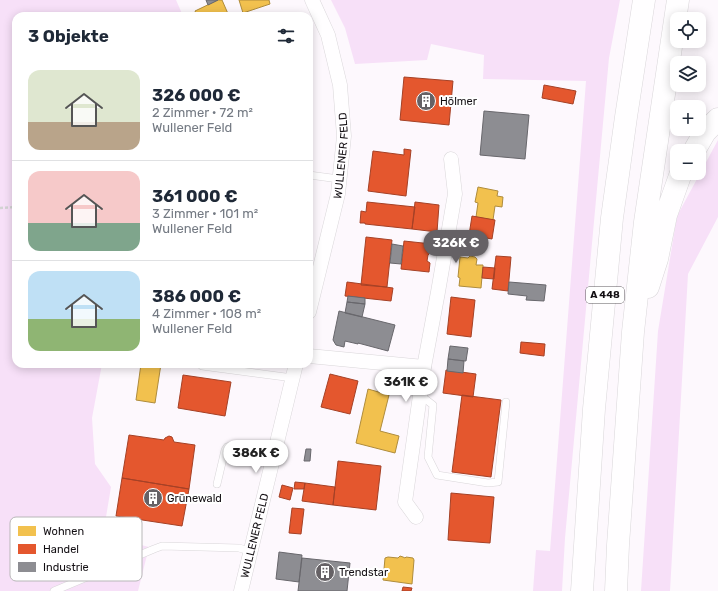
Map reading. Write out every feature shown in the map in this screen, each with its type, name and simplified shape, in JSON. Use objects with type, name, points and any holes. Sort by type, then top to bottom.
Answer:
[{"type":"highway","name":"A 448","points":[[582,591],[594,409],[612,218],[644,0]]},
{"type":"highway","name":"A 448","points":[[616,591],[633,332],[645,222],[678,0]]},
{"type":"highway","points":[[698,144],[705,132],[718,119]]},
{"type":"highway","points":[[633,332],[657,259],[666,215],[678,180]]},
{"type":"street","name":"WULLENER FELD","points":[[312,0],[328,35],[340,85],[344,136],[338,194],[313,296]]},
{"type":"street","points":[[416,517],[405,502],[424,367],[455,194],[450,159]]},
{"type":"street","points":[[313,356],[424,367]]},
{"type":"street","name":"WULLENER FELD","points":[[241,591],[295,368]]},
{"type":"lane","points":[[313,176],[340,179]]},
{"type":"lane","points":[[217,368],[293,378]]},
{"type":"lane","points":[[420,395],[433,405],[428,457],[437,475],[488,483],[498,482],[506,402]]},
{"type":"lane","points":[[217,484],[227,447],[231,446],[274,453]]},
{"type":"lane","points":[[142,554],[162,546],[239,548],[250,551]]},
{"type":"lane","points":[[54,591],[78,581]]},
{"type":"path","points":[[0,208],[12,207]]},
{"type":"shaded area","points":[[0,0],[176,0],[181,12],[12,12],[12,368],[101,368],[92,418],[95,464],[111,487],[106,517],[10,517],[10,581],[140,581],[138,591],[0,591]]},
{"type":"shaded area","points":[[331,0],[620,0],[609,58],[565,538],[562,591],[533,591],[536,550],[550,551],[586,81],[483,79],[484,55],[431,44],[427,60],[355,64],[345,28]]},
{"type":"shaded area","points":[[718,140],[718,217],[688,274],[670,591],[641,591],[658,331],[677,216],[696,180],[706,180],[706,162]]},
{"type":"shaded area","points":[[142,545],[149,547],[142,575]]},
{"type":"building: Wohnen","points":[[218,0],[222,0],[227,12],[195,12]]},
{"type":"building: Wohnen","points":[[239,0],[269,0],[270,4],[243,12]]},
{"type":"building: Wohnen","points":[[478,187],[498,191],[497,196],[503,197],[502,207],[495,206],[493,220],[476,217],[478,203],[475,202]]},
{"type":"building: Wohnen","points":[[470,256],[477,259],[476,265],[483,265],[481,288],[459,286],[460,278],[458,277],[460,257],[468,258]]},
{"type":"building: Wohnen","points":[[140,368],[160,368],[155,403],[136,400]]},
{"type":"building: Wohnen","points":[[368,389],[389,395],[380,431],[399,436],[395,453],[356,443]]},
{"type":"building: Wohnen","points":[[400,556],[405,558],[413,558],[414,560],[412,584],[383,580],[385,558],[398,558]]},
{"type":"building: Handel","name":"Hölmer","points":[[404,77],[453,81],[449,125],[400,120]]},
{"type":"building: Handel","points":[[544,85],[576,91],[573,104],[542,98]]},
{"type":"building: Handel","points":[[404,149],[411,150],[406,196],[368,191],[373,151],[404,155]]},
{"type":"building: Handel","points":[[367,202],[415,207],[412,229],[360,223],[361,211],[366,212]]},
{"type":"building: Handel","points":[[415,202],[439,205],[437,232],[412,229]]},
{"type":"building: Handel","points":[[472,216],[495,220],[492,239],[469,235]]},
{"type":"building: Handel","points":[[366,237],[392,240],[387,287],[361,285]]},
{"type":"building: Handel","points":[[404,241],[432,244],[431,252],[428,255],[427,261],[430,263],[429,272],[401,269]]},
{"type":"building: Handel","points":[[496,256],[511,257],[508,291],[492,289]]},
{"type":"building: Handel","points":[[483,267],[495,268],[494,279],[482,278]]},
{"type":"building: Handel","points":[[347,282],[393,288],[391,301],[345,296]]},
{"type":"building: Handel","points":[[451,297],[475,300],[471,337],[447,334]]},
{"type":"building: Handel","points":[[521,342],[545,344],[544,356],[520,353]]},
{"type":"building: Handel","points":[[446,370],[476,374],[473,397],[443,393]]},
{"type":"building: Handel","points":[[330,374],[358,381],[350,414],[321,407]]},
{"type":"building: Handel","points":[[183,375],[231,382],[225,416],[178,408]]},
{"type":"building: Handel","points":[[462,395],[501,400],[491,477],[452,472]]},
{"type":"building: Handel","points":[[129,435],[164,440],[169,436],[172,437],[174,442],[195,445],[189,489],[122,478]]},
{"type":"building: Handel","points":[[338,461],[381,466],[376,510],[333,505]]},
{"type":"building: Handel","name":"Grünewald","points":[[122,478],[189,489],[182,526],[142,520],[142,517],[116,516]]},
{"type":"building: Handel","points":[[295,482],[305,483],[304,489],[294,489]]},
{"type":"building: Handel","points":[[305,483],[335,487],[333,505],[302,501]]},
{"type":"building: Handel","points":[[282,485],[293,488],[290,500],[279,497]]},
{"type":"building: Handel","points":[[451,493],[494,497],[490,543],[448,540]]},
{"type":"building: Handel","points":[[292,508],[304,509],[301,534],[289,533]]},
{"type":"building: Handel","points":[[403,587],[412,588],[411,591],[402,591]]},
{"type":"building: Industrie","points":[[206,0],[218,0],[208,5]]},
{"type":"building: Industrie","points":[[484,111],[529,115],[525,159],[480,155]]},
{"type":"building: Industrie","points":[[392,244],[403,246],[401,264],[390,263]]},
{"type":"building: Industrie","points":[[509,282],[546,285],[544,301],[526,300],[527,296],[508,294]]},
{"type":"building: Industrie","points":[[348,296],[365,298],[365,304],[347,302]]},
{"type":"building: Industrie","points":[[347,302],[365,304],[362,317],[345,313]]},
{"type":"building: Industrie","points":[[339,311],[395,325],[388,351],[345,341],[344,347],[336,345],[333,340]]},
{"type":"building: Industrie","points":[[450,346],[468,348],[466,361],[448,359]]},
{"type":"building: Industrie","points":[[448,359],[464,361],[463,373],[447,371]]},
{"type":"building: Industrie","points":[[388,372],[402,374],[400,385],[386,383]]},
{"type":"building: Industrie","points":[[306,449],[311,449],[310,461],[304,461]]},
{"type":"building: Industrie","points":[[279,552],[302,555],[299,582],[276,579]]},
{"type":"building: Industrie","name":"Trendstar","points":[[302,558],[350,563],[347,591],[298,591]]},
{"type":"place","name":"Hölmer","points":[[426,101]]},
{"type":"place","name":"Grünewald","points":[[153,498]]},
{"type":"place","name":"Trendstar","points":[[325,572]]}]
